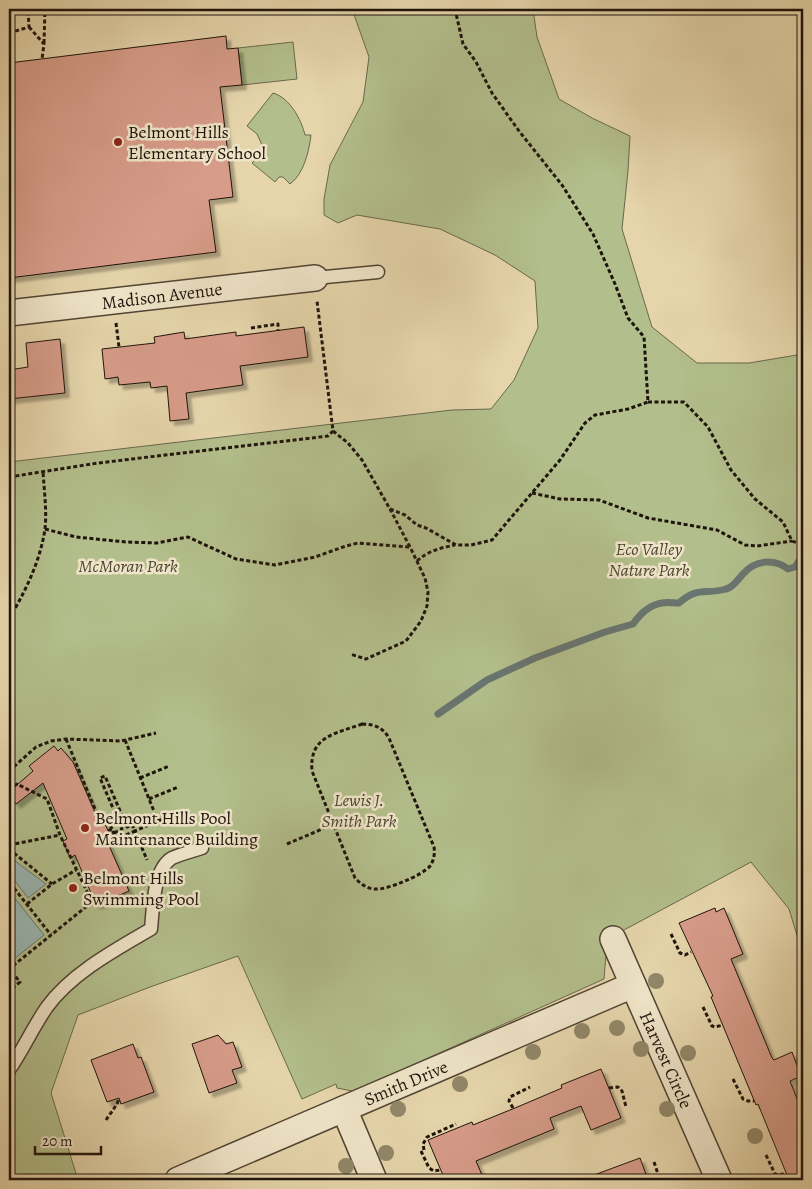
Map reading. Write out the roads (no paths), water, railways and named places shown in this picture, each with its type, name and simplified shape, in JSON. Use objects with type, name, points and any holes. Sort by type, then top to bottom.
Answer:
[{"type":"street","name":"Madison Avenue","points":[[9,314],[315,278]]},
{"type":"street","name":"Harvest Circle","points":[[613,939],[719,1180]]},
{"type":"street","name":"Smith Drive","points":[[178,1180],[633,985]]},
{"type":"street","points":[[344,1110],[374,1180]]},
{"type":"lane","points":[[315,278],[378,272]]},
{"type":"lane","points":[[9,1070],[48,1007],[66,986],[95,964],[151,929],[158,878],[164,866],[171,859],[202,848]]},
{"type":"water","points":[[15,861],[46,884],[28,898],[12,877],[9,880],[9,866]]},
{"type":"water","points":[[9,891],[44,935],[9,963]]},
{"type":"waterway","points":[[438,714],[487,680],[535,658],[605,632],[633,624],[642,613],[657,604],[679,603],[691,594],[729,588],[748,569],[759,563],[777,563],[788,569],[795,567],[803,555]]},
{"type":"place","name":"Belmont Hills Elementary School","points":[[118,142]]},
{"type":"place","name":"Belmont Hills Pool Maintenance Building","points":[[85,828]]},
{"type":"place","name":"Belmont Hills Swimming Pool","points":[[73,888]]},
{"type":"park label","name":"Eco Valley Nature Park","points":[[649,559]]},
{"type":"park label","name":"McMoran Park","points":[[128,566]]},
{"type":"park label","name":"Lewis J. Smith Park","points":[[359,810]]}]
